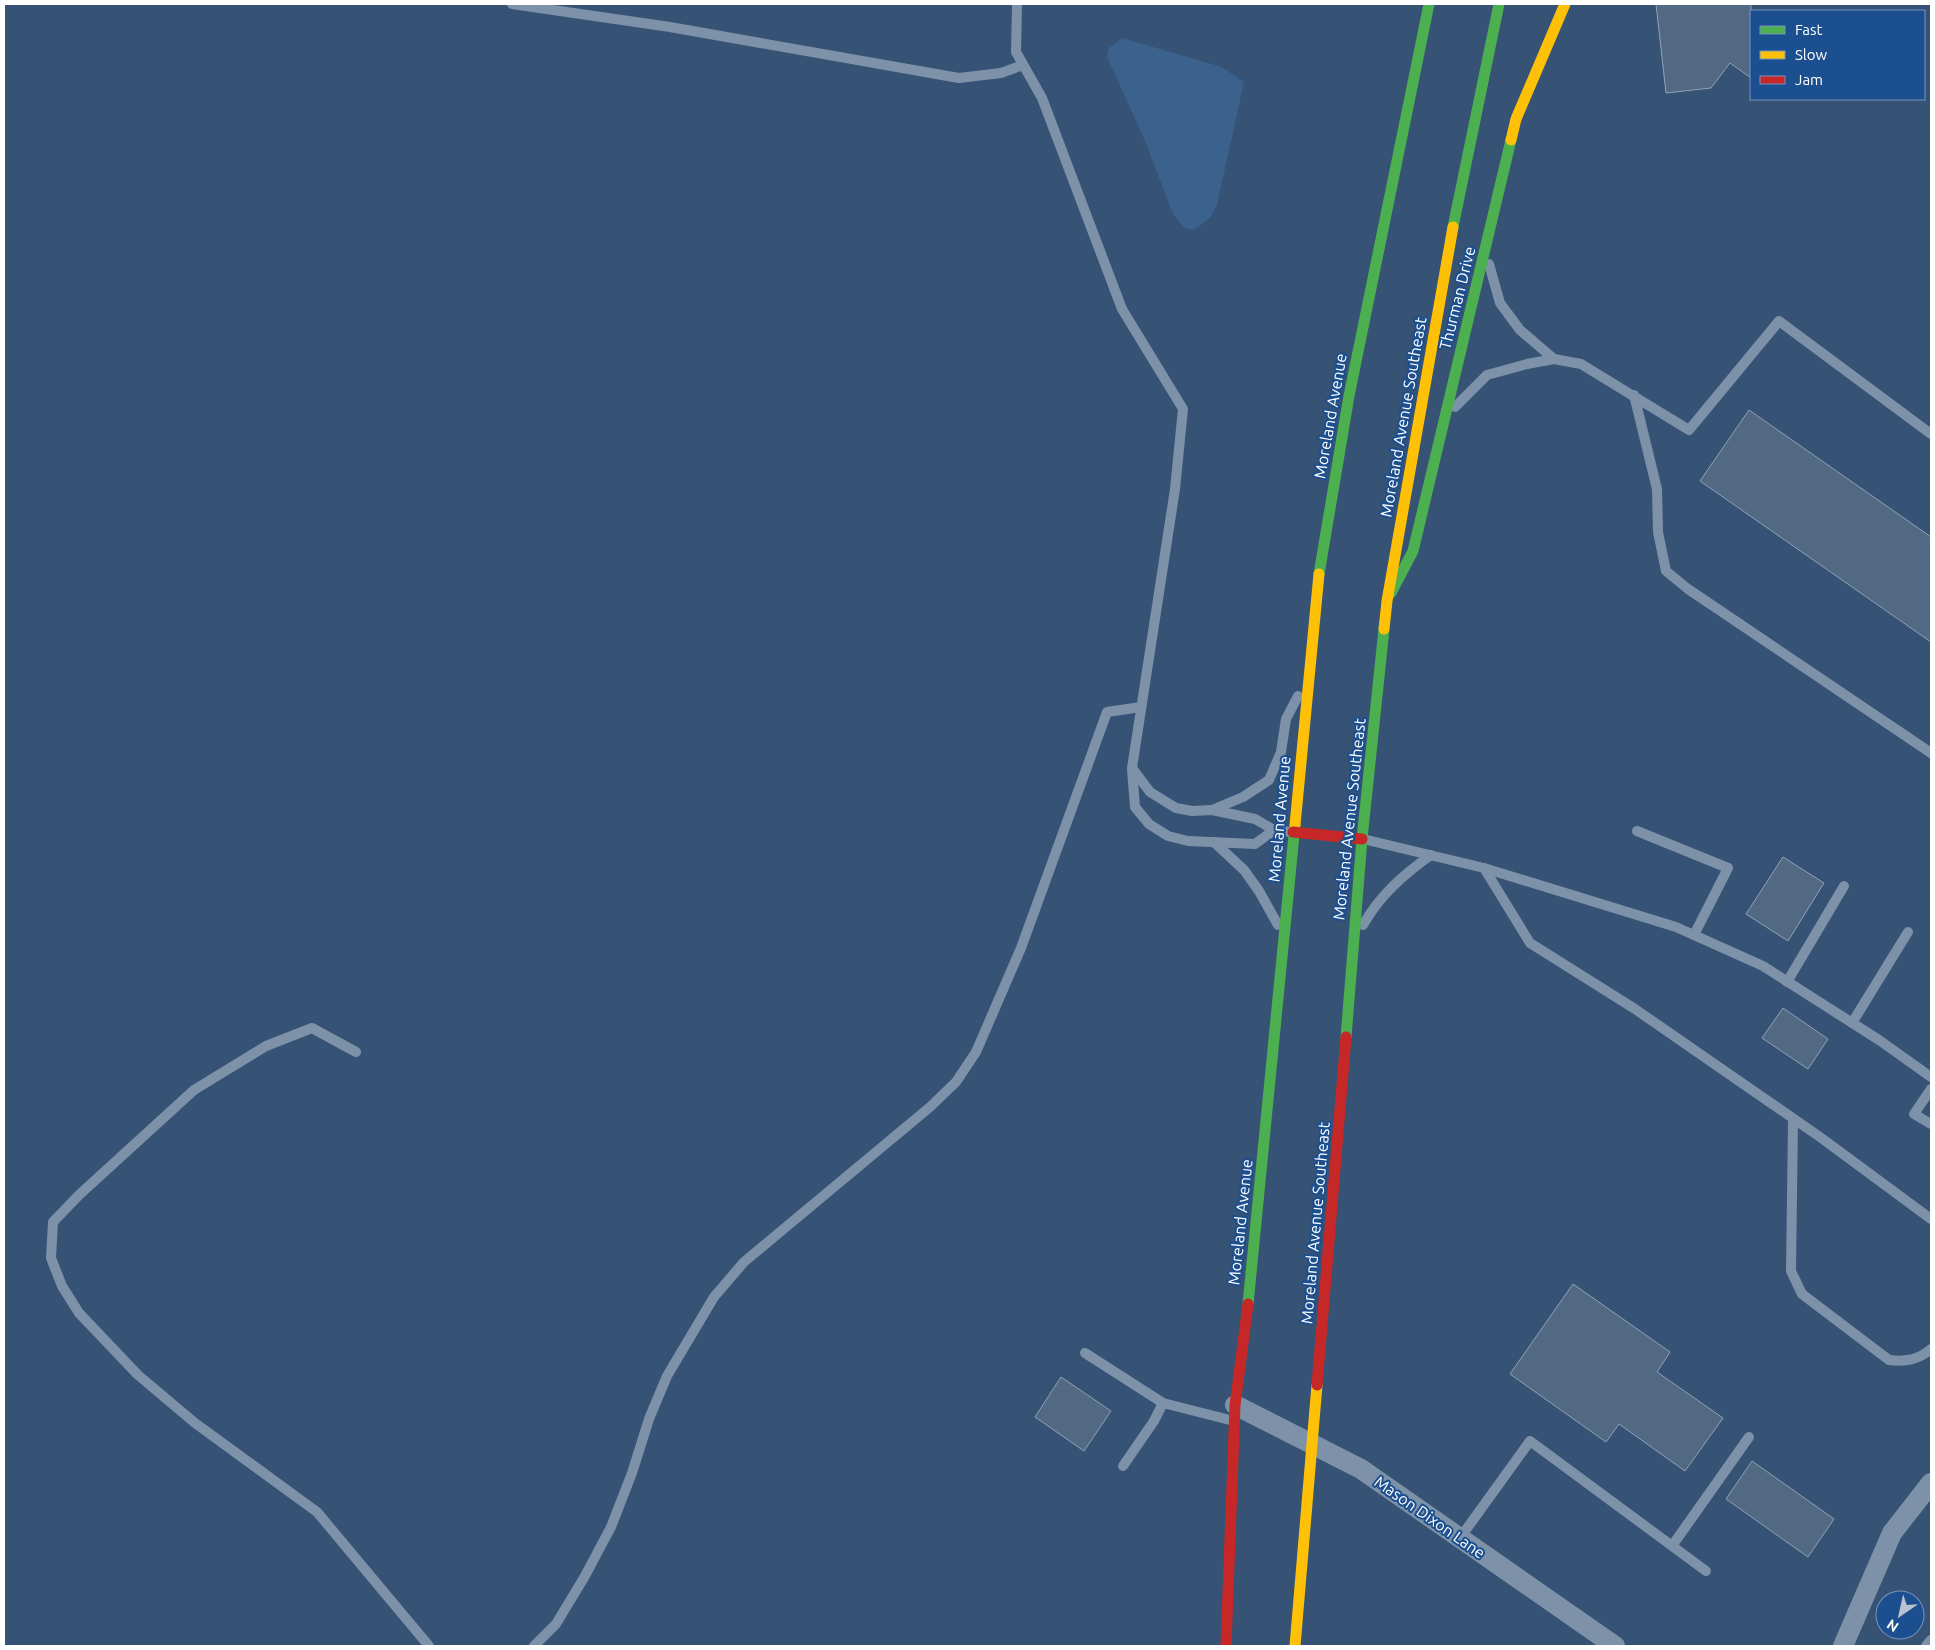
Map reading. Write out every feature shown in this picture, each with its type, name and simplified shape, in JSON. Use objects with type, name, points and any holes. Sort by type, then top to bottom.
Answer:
[{"type":"main road","name":"Moreland Avenue","points":[[1226,1646],[1235,1413],[1255,1248],[1318,581],[1349,396],[1429,4]]},
{"type":"main road","name":"Moreland Avenue Southeast","points":[[1295,1646],[1362,839],[1387,601],[1442,281],[1499,4]]},
{"type":"main road","name":"Thurman Drive","points":[[1387,601],[1413,551],[1516,120],[1565,4]]},
{"type":"main road","points":[[1293,832],[1362,839]]},
{"type":"street","name":"Mason Dixon Lane","points":[[1235,1413],[1313,1445],[1361,1469],[1615,1646]]},
{"type":"street","points":[[1843,1646],[1892,1533],[1931,1483]]},
{"type":"lane","points":[[512,4],[670,26],[959,78],[1001,73],[1024,65]]},
{"type":"lane","points":[[1018,4],[1016,52],[1042,98],[1122,309],[1183,409],[1175,489],[1132,768],[1135,807],[1149,824],[1168,836],[1188,841],[1255,844],[1274,830]]},
{"type":"lane","points":[[1485,249],[1500,303],[1520,330],[1554,359]]},
{"type":"lane","points":[[1445,416],[1487,376],[1527,364],[1554,359],[1581,364],[1688,430],[1779,321],[1931,434]]},
{"type":"lane","points":[[1634,395],[1657,488],[1658,532],[1666,571],[1688,589],[1931,753]]},
{"type":"lane","points":[[1132,768],[1150,792],[1176,808],[1192,812],[1212,810],[1243,797],[1269,780],[1281,752],[1286,719],[1309,676]]},
{"type":"lane","points":[[534,1646],[556,1624],[612,1527],[649,1419],[667,1376],[714,1297],[744,1262],[930,1108],[956,1082],[976,1052],[1021,948],[1107,712],[1141,707]]},
{"type":"lane","points":[[1212,810],[1255,819],[1274,830],[1293,832]]},
{"type":"lane","points":[[1636,832],[1728,868],[1694,935]]},
{"type":"lane","points":[[1362,839],[1484,868],[1676,927],[1763,966],[1852,1023],[1931,1077]]},
{"type":"lane","points":[[1214,842],[1244,870],[1259,891],[1284,936]]},
{"type":"lane","points":[[1354,942],[1383,895],[1400,877],[1431,855]]},
{"type":"lane","points":[[1484,868],[1530,943],[1634,1009],[1793,1119],[1931,1219]]},
{"type":"lane","points":[[1787,982],[1844,886]]},
{"type":"lane","points":[[1852,1023],[1908,932]]},
{"type":"lane","points":[[356,1052],[312,1028],[266,1046],[194,1090],[79,1195],[53,1222],[51,1258],[62,1286],[79,1313],[138,1375],[195,1422],[317,1512],[429,1646]]},
{"type":"lane","points":[[1931,1089],[1914,1114],[1931,1124]]},
{"type":"lane","points":[[1793,1119],[1790,1271],[1802,1294],[1889,1360],[1904,1362],[1921,1357],[1931,1349]]},
{"type":"lane","points":[[1085,1353],[1163,1403],[1235,1413]]},
{"type":"lane","points":[[1123,1466],[1154,1422],[1163,1403]]},
{"type":"lane","points":[[1672,1546],[1749,1437]]},
{"type":"lane","points":[[1460,1538],[1530,1440],[1706,1571]]},
{"type":"lane","points":[[1926,1646],[1931,1640]]},
{"type":"water","points":[[1122,38],[1222,67],[1244,82],[1217,205],[1211,217],[1194,230],[1185,228],[1173,214],[1145,141],[1107,57],[1108,49]]},
{"type":"building","points":[[1656,4],[1751,4],[1750,77],[1730,63],[1711,88],[1666,93]]},
{"type":"building","points":[[1749,410],[1931,537],[1931,642],[1700,481]]},
{"type":"building","points":[[1783,857],[1824,883],[1788,941],[1746,914]]},
{"type":"building","points":[[1783,1008],[1828,1039],[1808,1069],[1762,1038]]},
{"type":"building","points":[[1573,1284],[1670,1352],[1657,1372],[1723,1418],[1685,1471],[1619,1424],[1606,1442],[1510,1374]]},
{"type":"building","points":[[1061,1377],[1111,1411],[1084,1451],[1035,1417]]},
{"type":"building","points":[[1752,1461],[1834,1519],[1808,1557],[1726,1499]]},
{"type":"traffic: fast","points":[[1319,574],[1349,396],[1429,4]]},
{"type":"traffic: fast","points":[[1453,227],[1499,4]]},
{"type":"traffic: fast","points":[[1391,593],[1413,551],[1511,140]]},
{"type":"traffic: fast","points":[[1346,1037],[1362,839],[1384,629]]},
{"type":"traffic: fast","points":[[1248,1304],[1295,825]]},
{"type":"traffic: slow","points":[[1511,140],[1516,119],[1565,4]]},
{"type":"traffic: slow","points":[[1384,629],[1387,601],[1453,227]]},
{"type":"traffic: slow","points":[[1295,825],[1319,574]]},
{"type":"traffic: slow","points":[[1295,1646],[1317,1385]]},
{"type":"traffic: jam","points":[[1293,832],[1362,839]]},
{"type":"traffic: jam","points":[[1317,1385],[1346,1037]]},
{"type":"traffic: jam","points":[[1226,1646],[1235,1405],[1248,1304]]}]
